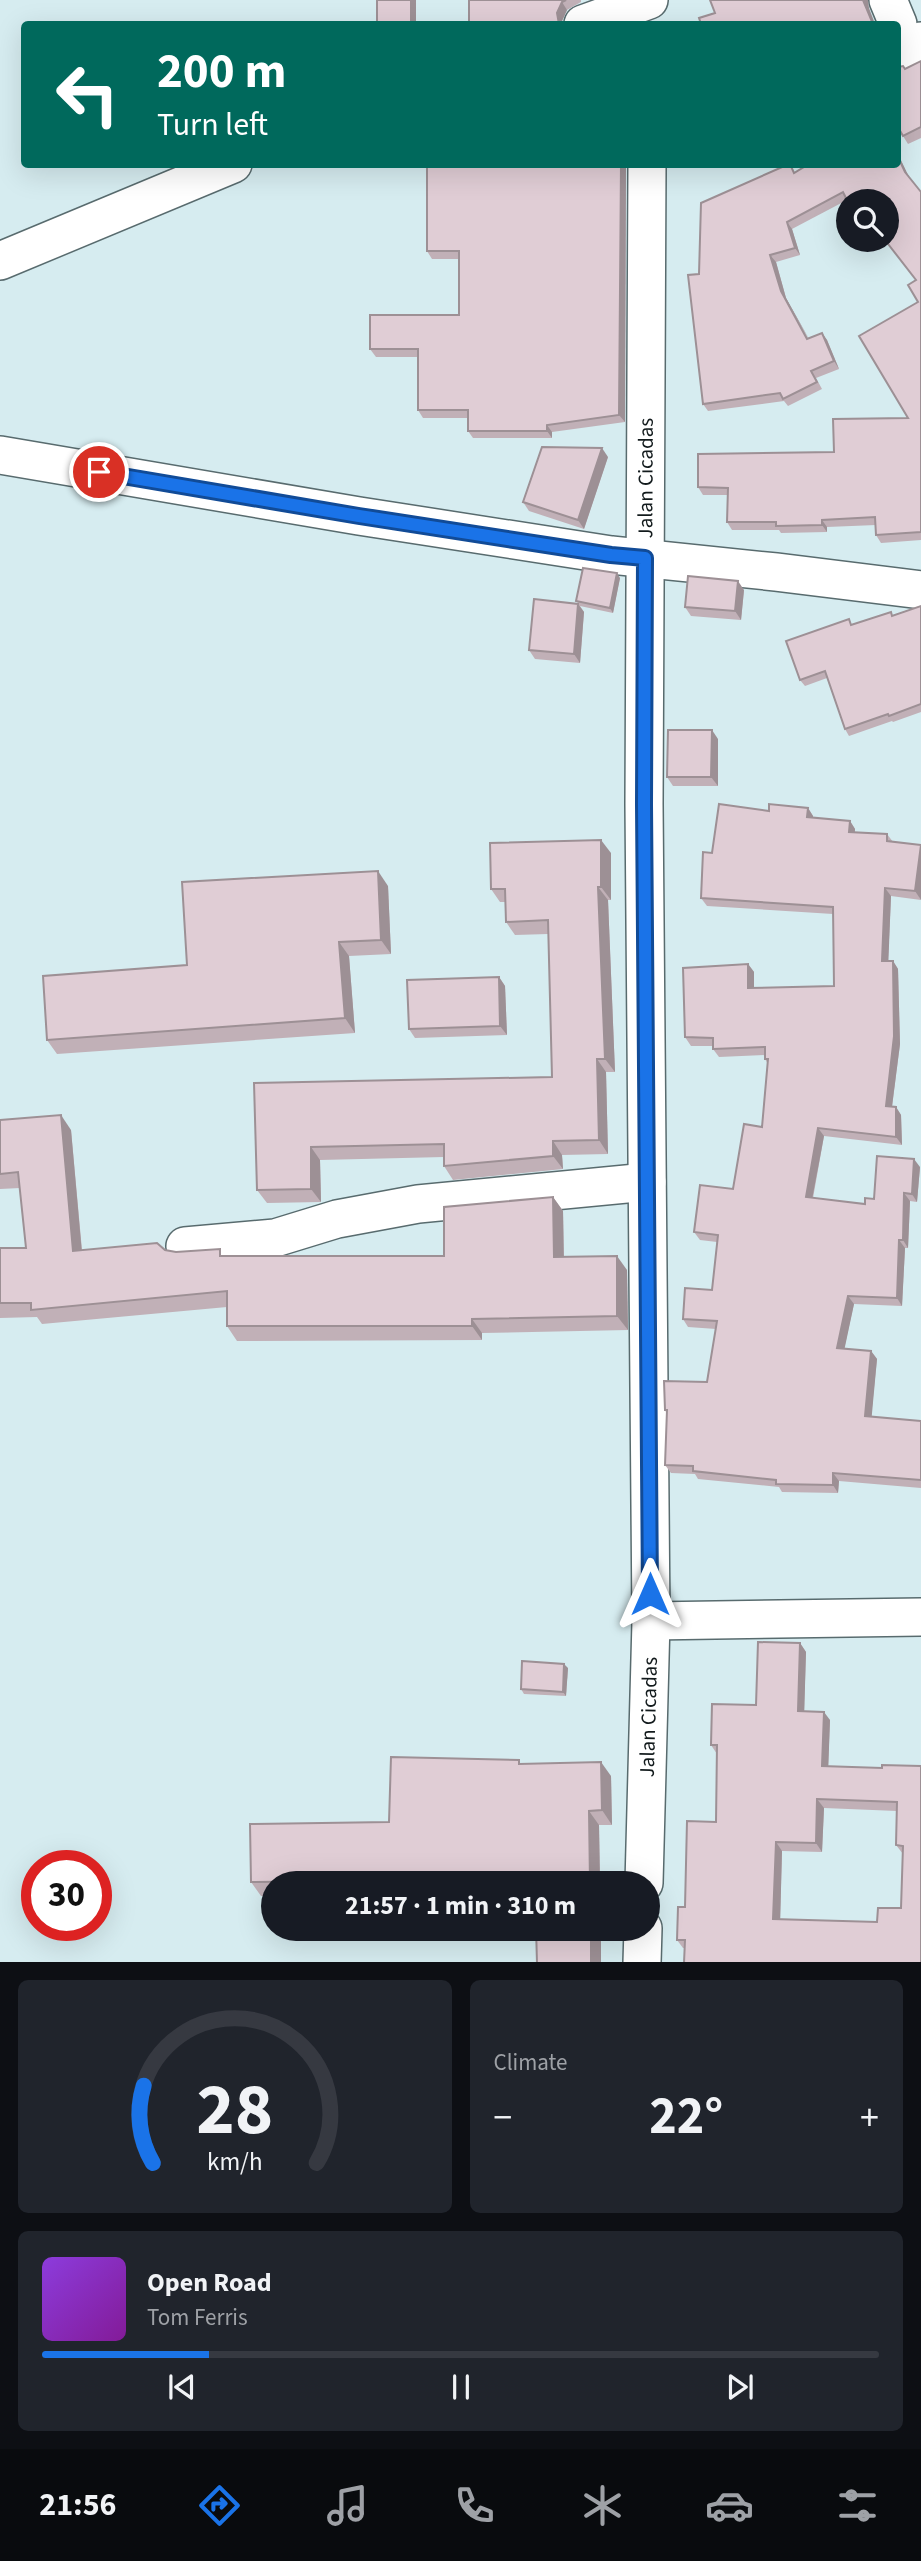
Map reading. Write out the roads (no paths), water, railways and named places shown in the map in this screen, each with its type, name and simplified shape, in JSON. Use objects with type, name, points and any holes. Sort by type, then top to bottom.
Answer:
[{"type":"street","points":[[591,21],[648,0],[647,21]]},
{"type":"street","points":[[888,0],[897,21]]},
{"type":"street","points":[[0,261],[223,168]]},
{"type":"street","name":"Jalan Cicadas","points":[[644,1871],[651,1621],[644,804],[647,168]]},
{"type":"street","points":[[0,455],[359,516],[611,555],[921,590]]},
{"type":"street","points":[[185,1246],[275,1238],[337,1219],[418,1204],[647,1182]]},
{"type":"street","points":[[651,1621],[921,1617]]},
{"type":"street","points":[[642,1962],[643,1941]]}]
